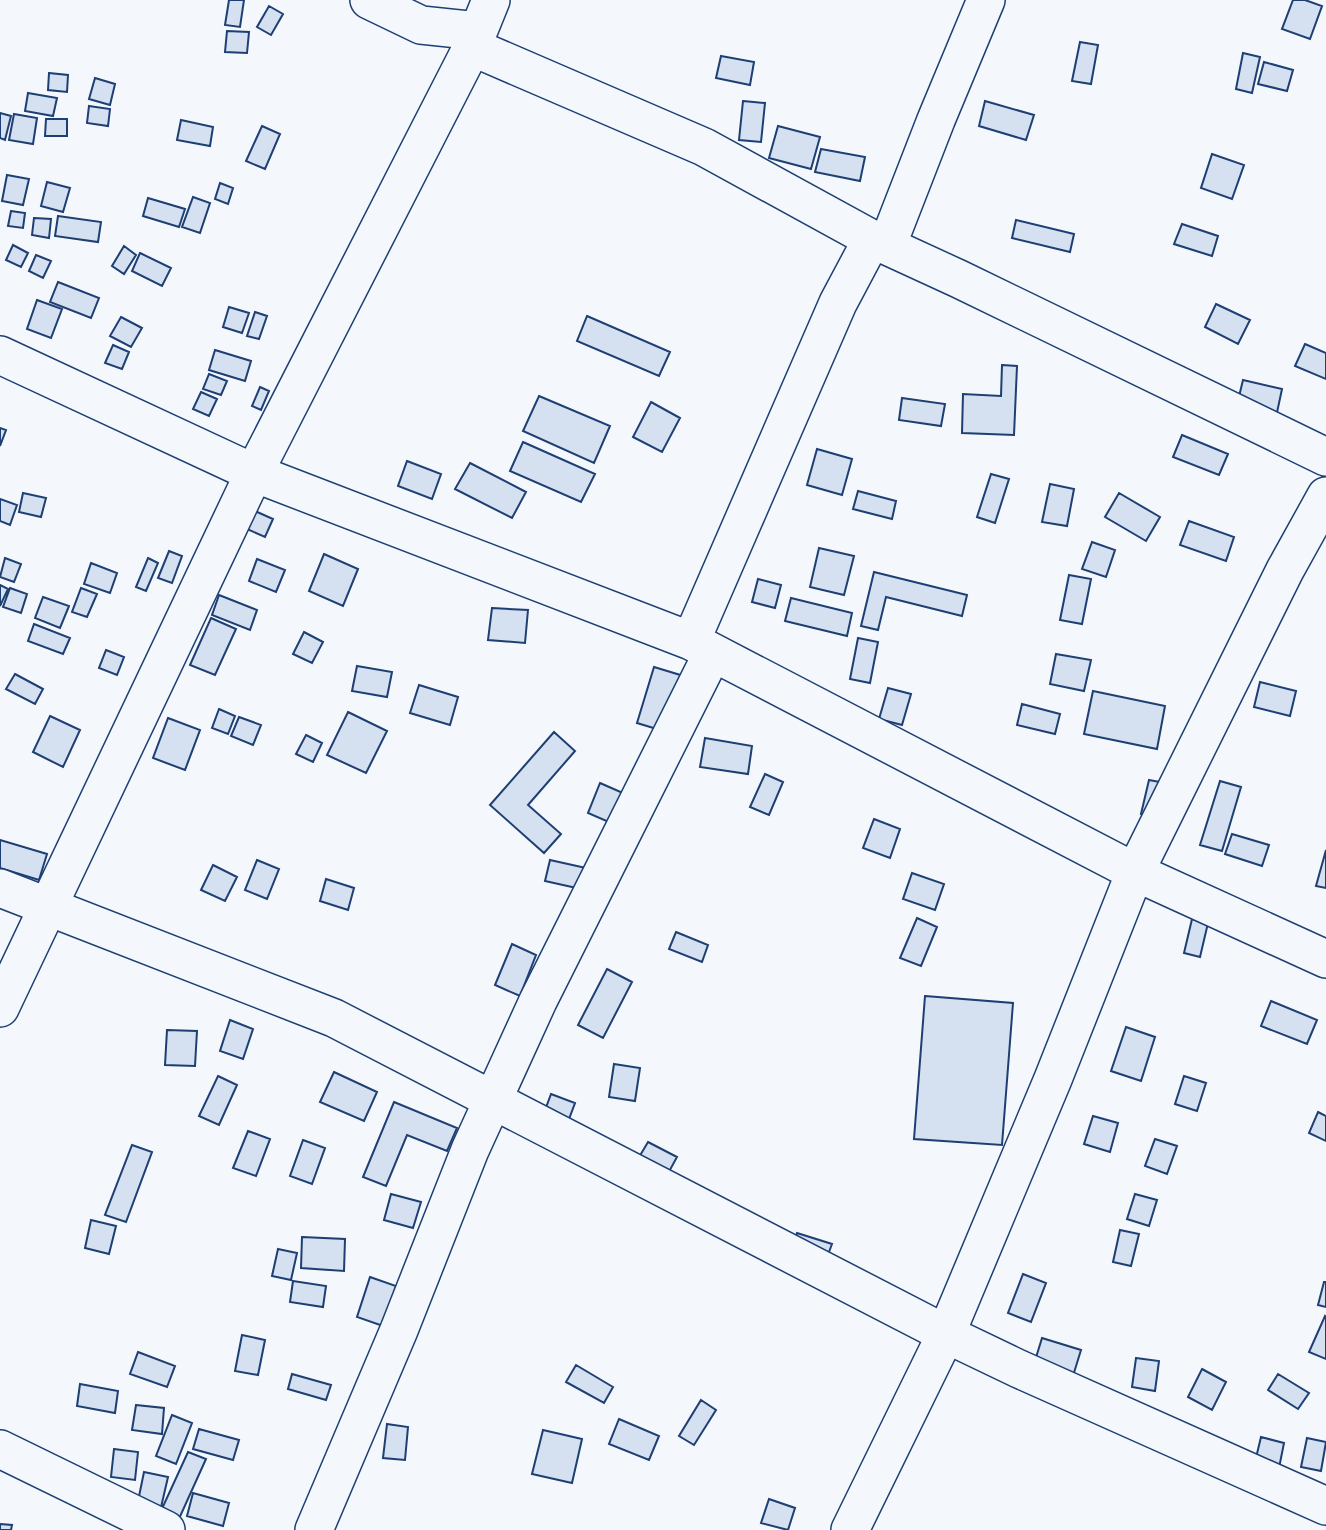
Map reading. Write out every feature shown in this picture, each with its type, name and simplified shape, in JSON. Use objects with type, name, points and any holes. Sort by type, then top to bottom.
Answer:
[{"type":"street","points":[[369,0],[421,25],[480,26],[879,243],[1326,457]]},
{"type":"street","points":[[314,1530],[399,1330],[470,1150],[702,648],[838,303],[879,243],[936,120],[986,0]]},
{"type":"street","points":[[0,1008],[254,473],[480,26]]},
{"type":"street","points":[[0,355],[254,473],[702,648],[1135,872],[1326,959]]},
{"type":"street","points":[[850,1530],[946,1334],[1053,1079],[1135,872],[1284,570],[1326,496]]},
{"type":"street","points":[[0,888],[334,1018],[946,1334],[1326,1506]]},
{"type":"street","points":[[0,1449],[166,1530]]},
{"type":"building","points":[[229,0],[244,0],[240,27],[225,25]]},
{"type":"building","points":[[1293,0],[1305,0],[1322,6],[1310,39],[1282,29]]},
{"type":"building","points":[[269,6],[283,14],[271,35],[257,27]]},
{"type":"building","points":[[227,31],[249,32],[247,53],[225,52]]},
{"type":"building","points":[[1080,42],[1098,45],[1091,84],[1072,81]]},
{"type":"building","points":[[1243,53],[1260,57],[1252,93],[1236,89]]},
{"type":"building","points":[[721,56],[754,62],[750,85],[716,78]]},
{"type":"building","points":[[1264,62],[1293,70],[1287,91],[1258,84]]},
{"type":"building","points":[[49,73],[68,75],[67,92],[48,90]]},
{"type":"building","points":[[95,78],[115,84],[110,105],[89,99]]},
{"type":"building","points":[[28,93],[57,98],[53,116],[25,111]]},
{"type":"building","points":[[743,101],[765,103],[761,142],[739,140]]},
{"type":"building","points":[[985,101],[1034,115],[1026,140],[979,126]]},
{"type":"building","points":[[89,106],[110,109],[108,126],[87,123]]},
{"type":"building","points":[[0,113],[11,116],[5,140],[0,138]]},
{"type":"building","points":[[14,114],[37,118],[33,144],[9,140]]},
{"type":"building","points":[[46,119],[67,119],[67,136],[45,136]]},
{"type":"building","points":[[181,120],[213,127],[210,146],[177,140]]},
{"type":"building","points":[[262,126],[280,134],[265,169],[246,161]]},
{"type":"building","points":[[778,126],[820,137],[811,169],[769,158]]},
{"type":"building","points":[[821,149],[865,157],[860,181],[815,172]]},
{"type":"building","points":[[1212,154],[1244,165],[1232,199],[1201,188]]},
{"type":"building","points":[[7,175],[29,179],[23,205],[2,201]]},
{"type":"building","points":[[47,182],[70,188],[63,212],[41,206]]},
{"type":"building","points":[[220,183],[233,188],[228,204],[215,199]]},
{"type":"building","points":[[193,197],[210,203],[200,233],[182,227]]},
{"type":"building","points":[[148,198],[185,209],[179,227],[143,216]]},
{"type":"building","points":[[11,211],[25,213],[23,228],[8,226]]},
{"type":"building","points":[[58,216],[101,222],[98,242],[55,236]]},
{"type":"building","points":[[34,218],[51,219],[49,238],[32,235]]},
{"type":"building","points":[[1016,220],[1074,234],[1070,252],[1012,238]]},
{"type":"building","points":[[1182,224],[1218,236],[1212,256],[1174,244]]},
{"type":"building","points":[[13,245],[28,253],[21,267],[6,260]]},
{"type":"building","points":[[124,246],[136,255],[124,274],[112,266]]},
{"type":"building","points":[[140,253],[171,268],[162,286],[132,271]]},
{"type":"building","points":[[36,255],[51,261],[43,278],[29,271]]},
{"type":"building","points":[[58,282],[99,298],[91,318],[50,302]]},
{"type":"building","points":[[37,300],[62,309],[51,338],[27,329]]},
{"type":"building","points":[[1216,304],[1250,320],[1238,344],[1205,327]]},
{"type":"building","points":[[229,307],[249,313],[242,333],[223,327]]},
{"type":"building","points":[[255,312],[267,316],[259,339],[247,336]]},
{"type":"building","points":[[587,316],[670,352],[659,376],[577,341]]},
{"type":"building","points":[[121,317],[142,328],[131,347],[110,336]]},
{"type":"building","points":[[1305,344],[1326,353],[1326,379],[1295,366]]},
{"type":"building","points":[[113,345],[129,352],[122,369],[105,363]]},
{"type":"building","points":[[215,350],[251,361],[245,381],[209,370]]},
{"type":"building","points":[[1002,365],[1017,366],[1014,435],[962,433],[963,394],[1001,396]]},
{"type":"building","points":[[209,374],[227,381],[221,395],[203,389]]},
{"type":"building","points":[[1243,380],[1282,389],[1275,422],[1235,413]]},
{"type":"building","points":[[260,387],[269,391],[261,410],[252,406]]},
{"type":"building","points":[[201,392],[217,399],[209,416],[193,409]]},
{"type":"building","points":[[539,396],[610,426],[594,463],[523,431]]},
{"type":"building","points":[[902,398],[945,404],[941,426],[899,420]]},
{"type":"building","points":[[651,402],[680,418],[662,452],[633,437]]},
{"type":"building","points":[[0,428],[6,430],[0,446]]},
{"type":"building","points":[[1182,435],[1228,454],[1219,475],[1173,457]]},
{"type":"building","points":[[523,442],[595,474],[581,502],[510,471]]},
{"type":"building","points":[[817,449],[852,459],[842,495],[807,485]]},
{"type":"building","points":[[407,461],[441,474],[432,499],[398,486]]},
{"type":"building","points":[[470,463],[526,492],[512,518],[455,489]]},
{"type":"building","points":[[991,474],[1009,479],[995,523],[977,517]]},
{"type":"building","points":[[1050,484],[1074,489],[1067,526],[1042,522]]},
{"type":"building","points":[[858,491],[896,501],[892,519],[853,509]]},
{"type":"building","points":[[23,493],[46,498],[41,517],[19,512]]},
{"type":"building","points":[[1119,493],[1160,517],[1146,541],[1105,517]]},
{"type":"building","points":[[0,499],[17,505],[10,525],[0,521]]},
{"type":"building","points":[[255,511],[273,519],[265,537],[247,529]]},
{"type":"building","points":[[1189,521],[1234,537],[1226,561],[1180,545]]},
{"type":"building","points":[[1092,542],[1115,550],[1106,577],[1082,569]]},
{"type":"building","points":[[819,548],[854,556],[844,595],[810,587]]},
{"type":"building","points":[[169,551],[182,556],[172,583],[158,578]]},
{"type":"building","points":[[324,554],[358,569],[343,606],[309,591]]},
{"type":"building","points":[[5,558],[21,564],[14,582],[0,577]]},
{"type":"building","points":[[148,558],[158,563],[146,591],[136,587]]},
{"type":"building","points":[[257,559],[285,570],[276,592],[249,581]]},
{"type":"building","points":[[91,563],[117,573],[110,593],[84,584]]},
{"type":"building","points":[[874,572],[967,595],[962,616],[886,597],[878,630],[861,626]]},
{"type":"building","points":[[1069,575],[1091,579],[1082,624],[1060,620]]},
{"type":"building","points":[[758,579],[781,585],[775,608],[752,602]]},
{"type":"building","points":[[0,585],[8,589],[0,606]]},
{"type":"building","points":[[10,588],[27,594],[21,613],[3,607]]},
{"type":"building","points":[[81,588],[97,594],[87,617],[72,612]]},
{"type":"building","points":[[219,595],[257,610],[250,630],[212,615]]},
{"type":"building","points":[[43,597],[69,606],[60,628],[35,618]]},
{"type":"building","points":[[791,598],[852,613],[847,636],[785,621]]},
{"type":"building","points":[[492,608],[528,610],[525,643],[488,640]]},
{"type":"building","points":[[211,618],[236,629],[215,675],[190,665]]},
{"type":"building","points":[[34,624],[70,638],[63,654],[28,641]]},
{"type":"building","points":[[304,632],[323,642],[312,663],[293,654]]},
{"type":"building","points":[[858,638],[878,642],[870,683],[850,679]]},
{"type":"building","points":[[106,650],[124,657],[117,675],[99,668]]},
{"type":"building","points":[[1056,654],[1091,660],[1084,691],[1050,684]]},
{"type":"building","points":[[357,666],[392,672],[387,697],[352,691]]},
{"type":"building","points":[[654,667],[687,677],[670,733],[637,723]]},
{"type":"building","points":[[15,674],[43,689],[35,704],[6,689]]},
{"type":"building","points":[[1260,682],[1296,691],[1290,716],[1254,707]]},
{"type":"building","points":[[419,685],[458,697],[450,725],[410,713]]},
{"type":"building","points":[[888,688],[911,694],[902,725],[879,719]]},
{"type":"building","points":[[1093,691],[1165,706],[1157,749],[1084,734]]},
{"type":"building","points":[[1022,704],[1060,714],[1055,734],[1017,725]]},
{"type":"building","points":[[219,709],[235,716],[228,734],[212,728]]},
{"type":"building","points":[[348,712],[387,731],[366,773],[327,755]]},
{"type":"building","points":[[50,716],[80,730],[63,767],[33,752]]},
{"type":"building","points":[[239,717],[261,725],[253,745],[231,736]]},
{"type":"building","points":[[168,718],[200,730],[185,770],[153,758]]},
{"type":"building","points":[[554,732],[575,751],[528,805],[561,834],[544,853],[490,805]]},
{"type":"building","points":[[306,735],[322,743],[313,762],[296,754]]},
{"type":"building","points":[[705,738],[752,746],[748,774],[700,767]]},
{"type":"building","points":[[765,774],[783,782],[769,815],[750,807]]},
{"type":"building","points":[[1149,780],[1171,784],[1164,819],[1141,814]]},
{"type":"building","points":[[1220,781],[1241,787],[1222,851],[1200,845]]},
{"type":"building","points":[[600,783],[623,793],[611,823],[588,813]]},
{"type":"building","points":[[874,819],[900,829],[890,858],[863,848]]},
{"type":"building","points":[[1232,834],[1269,845],[1262,866],[1225,854]]},
{"type":"building","points":[[0,840],[47,854],[39,880],[0,868]]},
{"type":"building","points":[[1326,850],[1326,888],[1316,886]]},
{"type":"building","points":[[257,860],[279,869],[267,899],[245,890]]},
{"type":"building","points":[[550,860],[595,870],[590,891],[545,881]]},
{"type":"building","points":[[213,865],[237,877],[225,901],[201,890]]},
{"type":"building","points":[[912,873],[944,884],[935,910],[903,899]]},
{"type":"building","points":[[326,879],[354,888],[348,910],[320,901]]},
{"type":"building","points":[[917,918],[937,927],[921,966],[900,958]]},
{"type":"building","points":[[1192,919],[1208,923],[1200,957],[1184,953]]},
{"type":"building","points":[[676,932],[708,945],[702,962],[669,949]]},
{"type":"building","points":[[512,944],[536,955],[520,996],[495,985]]},
{"type":"building","points":[[607,969],[632,982],[603,1038],[578,1025]]},
{"type":"building","points":[[925,996],[1013,1003],[1002,1145],[914,1139]]},
{"type":"building","points":[[1271,1001],[1317,1020],[1307,1044],[1261,1026]]},
{"type":"building","points":[[230,1020],[253,1029],[243,1059],[220,1051]]},
{"type":"building","points":[[1126,1027],[1155,1037],[1141,1081],[1111,1071]]},
{"type":"building","points":[[167,1030],[197,1031],[195,1066],[165,1065]]},
{"type":"building","points":[[614,1064],[640,1068],[635,1101],[609,1097]]},
{"type":"building","points":[[334,1072],[377,1092],[364,1121],[320,1102]]},
{"type":"building","points":[[218,1076],[237,1085],[219,1125],[199,1116]]},
{"type":"building","points":[[1184,1076],[1206,1083],[1197,1111],[1175,1104]]},
{"type":"building","points":[[551,1094],[575,1103],[560,1143],[536,1135]]},
{"type":"building","points":[[394,1102],[457,1128],[447,1151],[407,1135],[386,1186],[363,1177]]},
{"type":"building","points":[[1318,1112],[1326,1116],[1326,1141],[1309,1133]]},
{"type":"building","points":[[1093,1116],[1118,1123],[1110,1152],[1084,1144]]},
{"type":"building","points":[[248,1131],[270,1139],[256,1176],[233,1168]]},
{"type":"building","points":[[1155,1139],[1177,1146],[1167,1174],[1145,1166]]},
{"type":"building","points":[[303,1140],[325,1148],[312,1184],[290,1176]]},
{"type":"building","points":[[648,1142],[677,1157],[659,1190],[629,1174]]},
{"type":"building","points":[[132,1145],[152,1152],[126,1222],[105,1215]]},
{"type":"building","points":[[391,1194],[421,1202],[413,1228],[384,1220]]},
{"type":"building","points":[[1135,1194],[1157,1200],[1149,1226],[1127,1219]]},
{"type":"building","points":[[91,1220],[116,1226],[109,1254],[85,1248]]},
{"type":"building","points":[[1120,1230],[1139,1234],[1131,1266],[1113,1262]]},
{"type":"building","points":[[797,1233],[832,1244],[820,1276],[787,1265]]},
{"type":"building","points":[[302,1237],[345,1239],[344,1271],[301,1268]]},
{"type":"building","points":[[278,1249],[297,1253],[291,1280],[272,1276]]},
{"type":"building","points":[[1023,1274],[1046,1283],[1031,1322],[1008,1313]]},
{"type":"building","points":[[370,1277],[396,1286],[383,1326],[357,1317]]},
{"type":"building","points":[[293,1281],[326,1286],[323,1307],[290,1302]]},
{"type":"building","points":[[1326,1282],[1326,1307],[1318,1305]]},
{"type":"building","points":[[1326,1317],[1326,1359],[1309,1352]]},
{"type":"building","points":[[242,1335],[265,1340],[258,1375],[235,1371]]},
{"type":"building","points":[[1042,1338],[1081,1350],[1073,1376],[1034,1364]]},
{"type":"building","points":[[138,1352],[175,1366],[167,1387],[130,1374]]},
{"type":"building","points":[[1136,1358],[1159,1361],[1155,1391],[1132,1387]]},
{"type":"building","points":[[576,1365],[613,1387],[604,1403],[566,1382]]},
{"type":"building","points":[[1202,1369],[1226,1382],[1212,1410],[1188,1397]]},
{"type":"building","points":[[292,1374],[331,1385],[326,1400],[288,1389]]},
{"type":"building","points":[[1278,1374],[1309,1393],[1298,1409],[1268,1390]]},
{"type":"building","points":[[80,1384],[118,1391],[115,1413],[77,1406]]},
{"type":"building","points":[[701,1400],[716,1410],[694,1445],[679,1436]]},
{"type":"building","points":[[136,1405],[164,1408],[162,1434],[132,1430]]},
{"type":"building","points":[[172,1415],[192,1423],[176,1464],[156,1456]]},
{"type":"building","points":[[619,1419],[659,1436],[649,1460],[609,1444]]},
{"type":"building","points":[[387,1424],[408,1427],[405,1460],[383,1458]]},
{"type":"building","points":[[199,1429],[239,1440],[233,1460],[193,1449]]},
{"type":"building","points":[[543,1430],[582,1439],[572,1483],[532,1474]]},
{"type":"building","points":[[1261,1437],[1284,1443],[1279,1468],[1255,1462]]},
{"type":"building","points":[[1307,1438],[1326,1442],[1321,1471],[1301,1467]]},
{"type":"building","points":[[114,1449],[138,1452],[135,1480],[111,1477]]},
{"type":"building","points":[[188,1452],[206,1459],[178,1521],[160,1513]]},
{"type":"building","points":[[144,1472],[168,1477],[159,1516],[136,1511]]},
{"type":"building","points":[[193,1493],[229,1503],[223,1526],[187,1516]]},
{"type":"building","points":[[769,1499],[795,1508],[788,1530],[761,1523]]},
{"type":"building","points":[[0,1524],[12,1525],[11,1530],[0,1530]]}]
